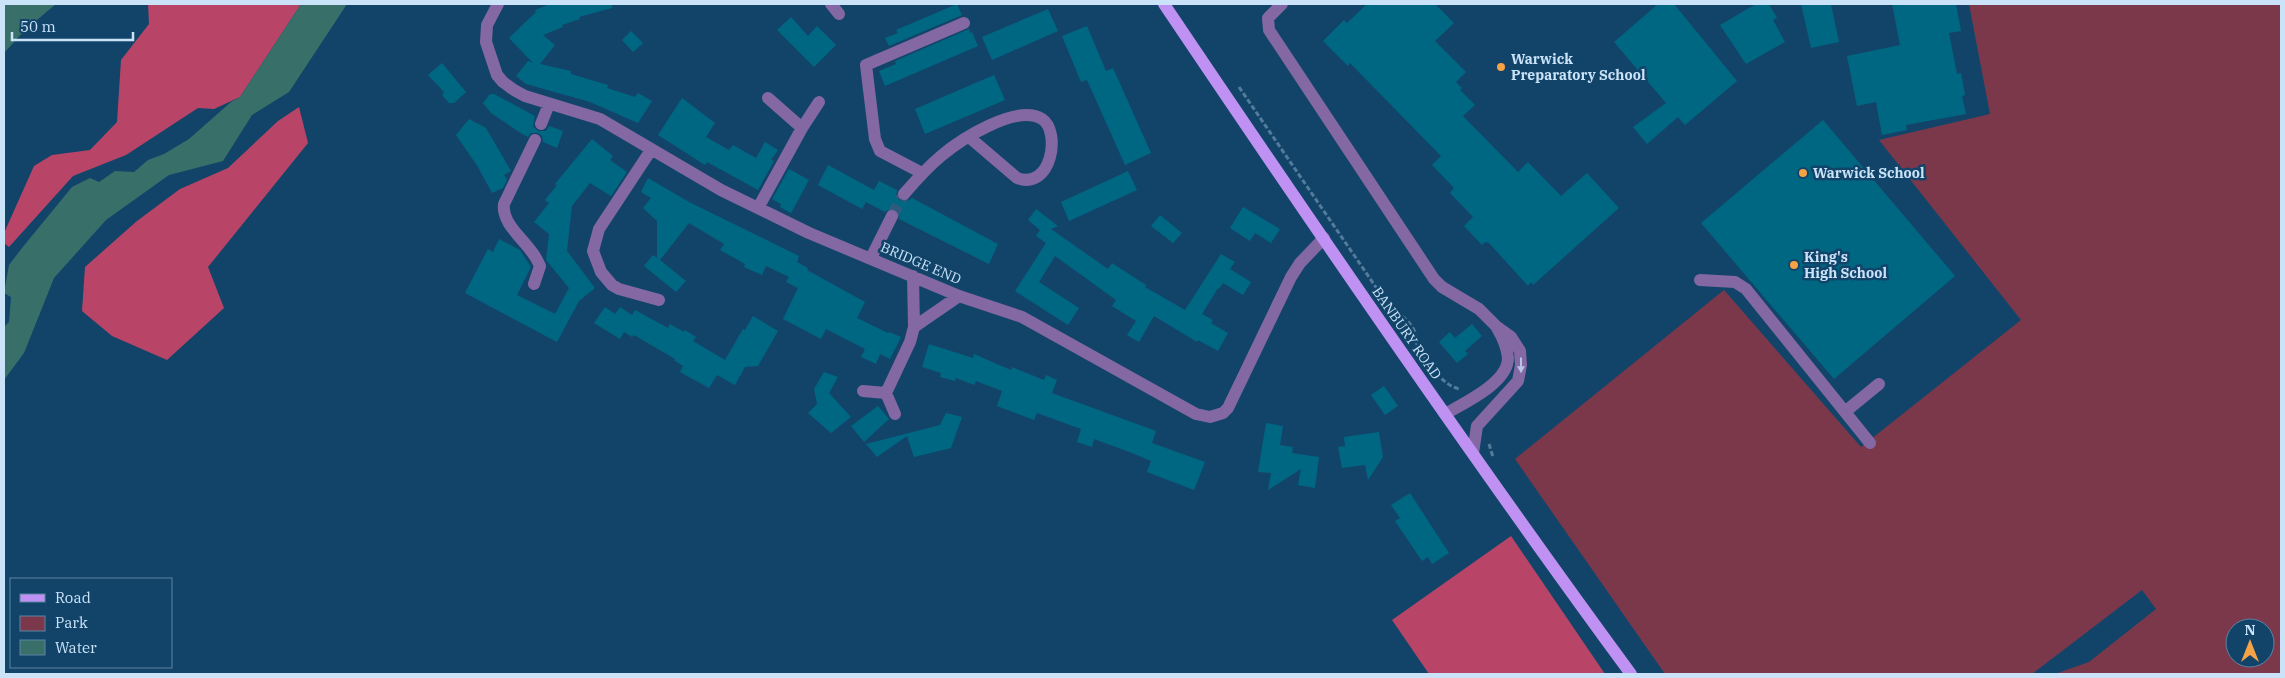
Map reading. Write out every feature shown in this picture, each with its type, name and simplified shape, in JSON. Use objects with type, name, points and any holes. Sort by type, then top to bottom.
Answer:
[{"type":"main road","name":"BANBURY ROAD","points":[[1164,4],[1445,414],[1538,547],[1631,674]]},
{"type":"street","name":"BRIDGE END","points":[[498,4],[489,18],[486,31],[489,54],[503,82],[514,90],[525,96],[600,119],[721,190],[809,233],[959,296],[1022,317],[1196,414],[1210,417],[1223,413],[1228,408],[1291,277],[1300,263],[1324,238]]},
{"type":"street","points":[[832,4],[840,14]]},
{"type":"street","points":[[1282,4],[1268,18],[1268,30],[1434,279],[1442,287],[1479,309],[1497,327],[1511,337],[1518,346],[1521,358],[1521,374],[1514,387],[1476,426],[1473,453]]},
{"type":"street","points":[[922,173],[880,151],[875,139],[866,65],[964,23]]},
{"type":"street","points":[[768,98],[802,128]]},
{"type":"street","points":[[758,208],[802,128],[819,102]]},
{"type":"street","points":[[541,124],[549,104]]},
{"type":"street","points":[[904,194],[922,173],[955,146],[969,137],[1000,120],[1029,116],[1044,120],[1049,128],[1052,141],[1045,170],[1035,180],[1026,182],[1017,178],[969,137]]},
{"type":"street","points":[[534,284],[540,266],[506,219],[503,211],[504,204],[535,140]]},
{"type":"street","points":[[651,150],[599,228],[593,251],[601,272],[612,284],[619,289],[659,300]]},
{"type":"street","points":[[871,258],[892,216]]},
{"type":"street","points":[[895,414],[886,393],[910,342],[914,327],[913,276]]},
{"type":"street","points":[[1700,280],[1735,282],[1746,289],[1870,443]]},
{"type":"street","points":[[914,327],[959,296]]},
{"type":"street","points":[[1445,414],[1477,396],[1496,382],[1503,372],[1508,359],[1497,327]]},
{"type":"street","points":[[1846,412],[1879,384]]},
{"type":"street","points":[[863,391],[886,393]]},
{"type":"path","points":[[1238,85],[1367,272],[1391,310],[1404,316],[1415,331],[1418,345],[1442,381],[1452,388],[1466,389]]},
{"type":"green space","points":[[1969,4],[2281,4],[2281,674],[2055,674],[2089,662],[2156,609],[2142,590],[2032,674],[1665,674],[1515,459],[1724,290],[1861,447],[2021,320],[1879,140],[1990,114]]},
{"type":"shaded area","points":[[148,4],[301,4],[240,97],[214,109],[198,108],[126,155],[73,176],[9,247],[4,243],[4,233],[34,166],[52,155],[90,150],[117,122],[121,60],[149,24]]},
{"type":"shaded area","points":[[299,107],[308,143],[208,267],[224,308],[167,360],[112,336],[82,311],[85,267],[137,221],[180,189],[228,168],[278,121]]},
{"type":"shaded area","points":[[1511,536],[1605,674],[1429,674],[1392,620]]},
{"type":"water","points":[[4,4],[56,4],[25,30],[4,53]]},
{"type":"water","points":[[301,4],[347,4],[289,92],[252,115],[223,161],[169,175],[106,220],[54,278],[24,353],[4,380],[4,327],[9,322],[11,297],[4,293],[9,265],[22,248],[72,187],[90,178],[99,182],[115,171],[134,172],[148,160],[164,154],[189,139],[231,102],[240,97]]},
{"type":"building","points":[[550,4],[612,4],[612,8],[579,17],[580,19],[562,25],[563,27],[543,35],[555,45],[540,64],[571,71],[571,74],[608,85],[607,88],[635,97],[638,93],[652,101],[638,123],[590,102],[526,84],[516,76],[528,61],[533,63],[509,38],[536,12],[535,10]]},
{"type":"building","points":[[957,4],[962,15],[889,46],[885,38],[898,33],[896,30]]},
{"type":"building","points":[[1367,4],[1435,4],[1454,23],[1435,41],[1466,72],[1456,82],[1462,88],[1460,90],[1475,105],[1463,116],[1518,172],[1528,162],[1561,196],[1587,173],[1619,208],[1533,285],[1531,282],[1528,286],[1489,243],[1485,242],[1482,245],[1464,226],[1473,217],[1450,193],[1454,188],[1432,165],[1441,156],[1350,63],[1348,66],[1323,41],[1344,20],[1347,23]]},
{"type":"building","points":[[1658,4],[1674,4],[1737,81],[1685,125],[1678,117],[1647,144],[1633,127],[1666,103],[1614,42]]},
{"type":"building","points":[[1756,4],[1769,4],[1777,18],[1773,20],[1785,42],[1746,64],[1720,25]]},
{"type":"building","points":[[1801,4],[1831,4],[1839,42],[1811,48]]},
{"type":"building","points":[[1892,4],[1956,4],[1961,31],[1949,33],[1957,74],[1961,73],[1965,95],[1962,96],[1966,114],[1906,125],[1907,130],[1882,135],[1876,102],[1857,106],[1847,56],[1900,45]]},
{"type":"building","points":[[1048,9],[1058,31],[992,60],[982,37]]},
{"type":"building","points":[[791,17],[808,36],[817,26],[836,45],[814,67],[777,30]]},
{"type":"building","points":[[1087,26],[1106,71],[1113,68],[1151,153],[1125,165],[1087,80],[1081,82],[1062,36]]},
{"type":"building","points":[[969,29],[978,46],[885,86],[879,71],[896,64],[895,61]]},
{"type":"building","points":[[631,31],[643,43],[633,52],[622,40]]},
{"type":"building","points":[[442,63],[466,92],[454,103],[449,103],[442,95],[444,92],[428,75]]},
{"type":"building","points":[[994,75],[1005,100],[925,134],[915,109]]},
{"type":"building","points":[[490,94],[494,94],[535,116],[533,126],[538,131],[546,131],[549,126],[563,131],[557,148],[543,142],[542,136],[538,133],[531,133],[528,137],[491,113],[483,103]]},
{"type":"building","points":[[682,98],[715,123],[706,137],[729,150],[733,145],[756,158],[765,142],[778,150],[771,160],[774,161],[758,190],[707,162],[705,165],[658,135]]},
{"type":"building","points":[[469,119],[486,128],[511,171],[504,175],[507,180],[503,188],[492,193],[478,167],[456,135]]},
{"type":"building","name":"King's High School","points":[[1823,120],[1955,276],[1834,379],[1701,223]]},
{"type":"building","points":[[592,139],[613,156],[610,160],[627,172],[611,196],[590,183],[572,206],[567,251],[595,288],[579,301],[557,342],[465,293],[488,249],[493,252],[499,239],[520,250],[531,267],[517,295],[555,314],[569,288],[546,260],[549,234],[534,222],[549,203],[545,200],[557,185],[555,184]]},
{"type":"building","points":[[828,165],[874,190],[879,181],[897,190],[896,196],[899,200],[906,202],[912,198],[998,244],[989,264],[899,219],[899,212],[895,209],[891,208],[885,212],[866,202],[862,209],[818,185]]},
{"type":"building","points":[[789,169],[809,180],[791,213],[780,207],[781,204],[772,199]]},
{"type":"building","points":[[1128,171],[1137,190],[1069,221],[1061,202]]},
{"type":"building","points":[[648,178],[689,202],[799,256],[797,262],[808,268],[807,270],[865,302],[857,318],[901,337],[890,359],[880,354],[876,364],[861,357],[865,349],[826,329],[821,339],[783,319],[798,288],[786,282],[789,277],[766,266],[762,275],[744,267],[745,264],[720,250],[724,244],[689,223],[660,260],[686,281],[676,292],[644,266],[653,255],[657,258],[657,221],[643,208],[651,198],[641,192]]},
{"type":"building","points":[[1243,207],[1280,229],[1271,243],[1255,233],[1250,241],[1230,228]]},
{"type":"building","points":[[1036,209],[1058,226],[1051,229],[1108,269],[1112,263],[1146,285],[1145,287],[1185,310],[1221,254],[1235,262],[1230,269],[1251,282],[1243,295],[1223,283],[1202,314],[1213,320],[1211,323],[1228,333],[1218,351],[1198,340],[1197,342],[1154,316],[1139,342],[1127,335],[1136,321],[1112,306],[1116,300],[1055,256],[1039,282],[1079,308],[1068,325],[1015,291],[1046,243],[1036,236],[1040,230],[1028,220]]},
{"type":"building","points":[[1160,215],[1182,233],[1173,243],[1151,226]]},
{"type":"building","points":[[605,307],[615,314],[620,307],[632,315],[635,310],[668,328],[670,324],[684,332],[685,330],[696,337],[693,341],[725,360],[753,316],[778,331],[758,366],[745,367],[735,385],[717,375],[709,388],[680,372],[683,366],[675,359],[634,335],[632,337],[624,332],[620,339],[594,323]]},
{"type":"building","points":[[1472,324],[1482,336],[1465,351],[1468,354],[1457,363],[1439,342],[1450,332],[1455,338]]},
{"type":"building","points":[[929,344],[973,358],[974,354],[1011,370],[1012,367],[1044,380],[1046,375],[1057,380],[1052,393],[1156,431],[1152,443],[1205,462],[1194,490],[1147,472],[1151,461],[1132,453],[1094,439],[1092,447],[1077,442],[1081,429],[1037,413],[1034,420],[997,406],[1002,391],[976,381],[974,385],[956,378],[955,381],[940,377],[941,373],[922,367]]},
{"type":"building","points":[[824,372],[838,377],[829,393],[851,417],[831,433],[808,413],[817,404],[814,389]]},
{"type":"building","points":[[1384,386],[1398,406],[1385,415],[1371,395]]},
{"type":"building","points":[[878,406],[889,419],[864,442],[851,426]]},
{"type":"building","points":[[946,413],[962,417],[951,448],[914,457],[907,436],[877,457],[866,444],[940,425]]},
{"type":"building","points":[[1266,423],[1283,426],[1280,445],[1293,447],[1292,453],[1319,457],[1315,488],[1298,485],[1301,469],[1268,490],[1271,473],[1258,472]]},
{"type":"building","points":[[1379,432],[1383,457],[1368,480],[1365,465],[1342,468],[1338,447],[1345,446],[1344,437]]},
{"type":"building","points":[[1410,493],[1449,553],[1432,564],[1428,557],[1422,561],[1395,521],[1400,518],[1391,505]]},
{"type":"tunnel","points":[[892,216],[904,194]]},
{"type":"place","name":"Warwick Preparatory School","points":[[1501,67]]},
{"type":"place","name":"Warwick School","points":[[1803,173]]},
{"type":"place","name":"King's High School","points":[[1794,265]]}]
